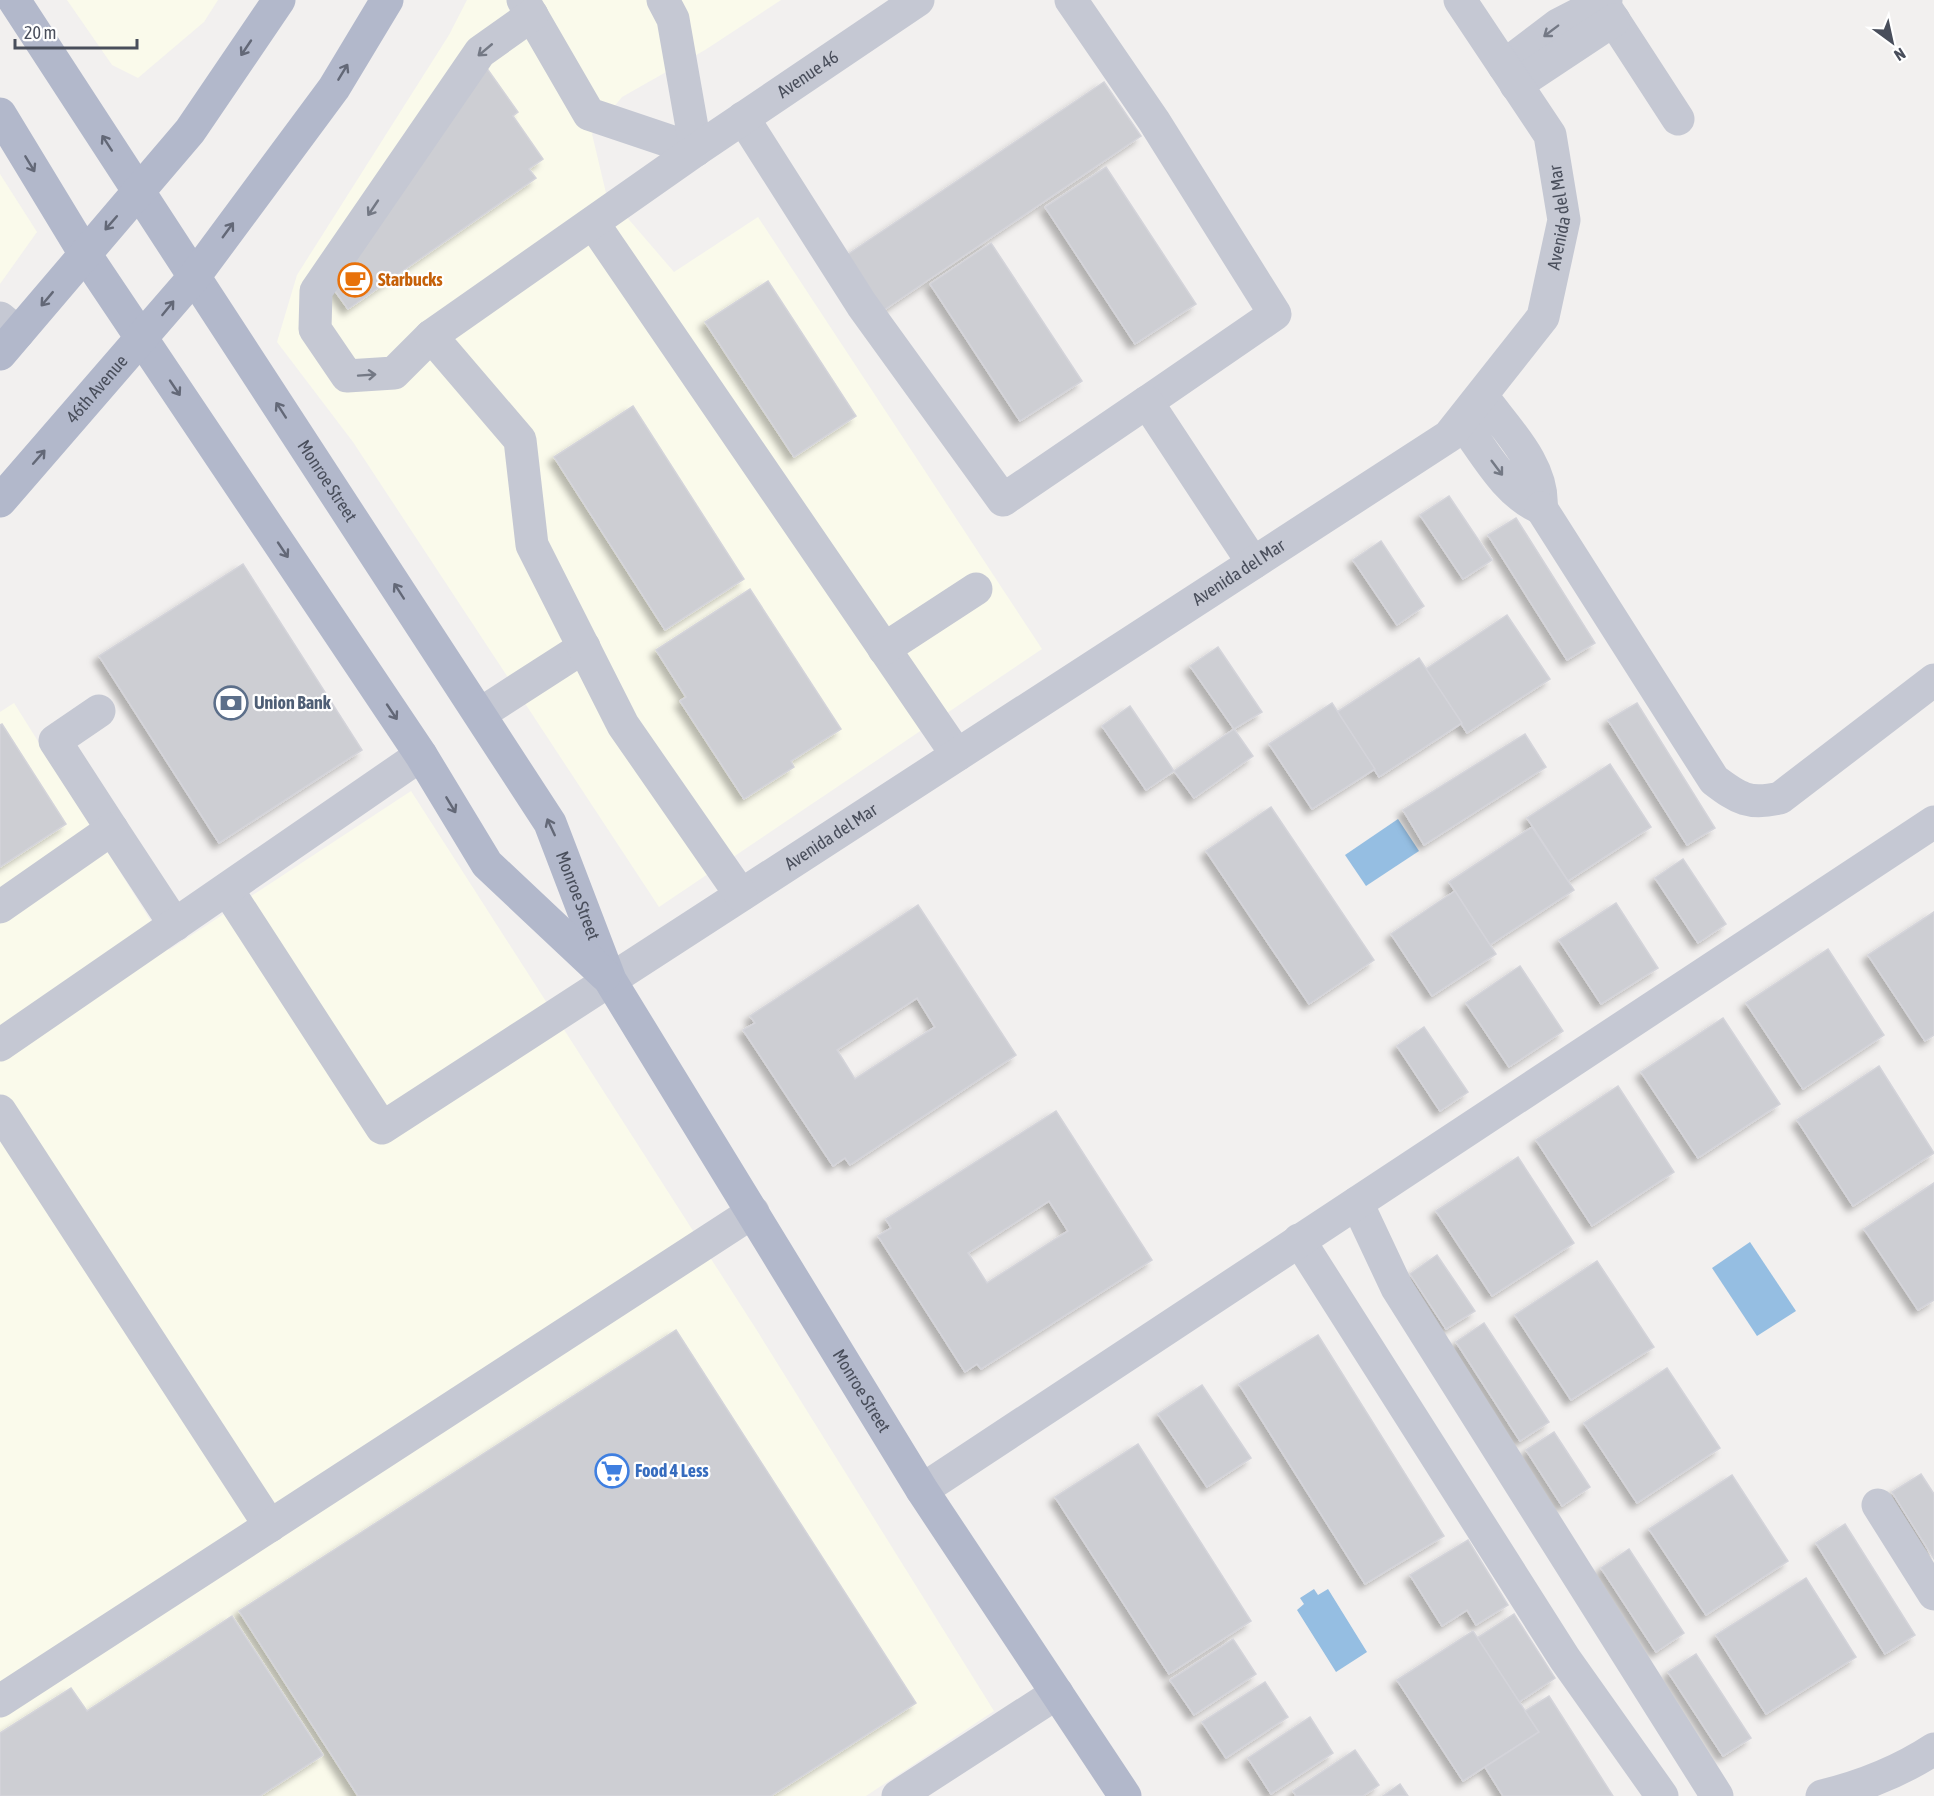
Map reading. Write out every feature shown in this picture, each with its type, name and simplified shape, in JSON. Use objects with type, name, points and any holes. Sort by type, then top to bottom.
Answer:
[{"type":"main road","name":"Monroe Street","points":[[14,0],[550,823],[610,980],[922,1490],[1125,1796]]},
{"type":"main road","points":[[6,335],[85,254],[190,131],[279,0]]},
{"type":"main road","name":"46th Avenue","points":[[0,501],[194,277],[334,88],[387,0]]},
{"type":"main road","name":"Monroe Street","points":[[0,115],[85,254],[421,755],[487,864],[610,980]]},
{"type":"street","name":"Avenue 46","points":[[528,8],[480,52],[316,291],[315,329],[346,376],[394,373],[431,336],[696,150],[918,0]]},
{"type":"street","points":[[743,118],[862,305],[1003,500],[1275,314],[1154,121],[1071,0]]},
{"type":"street","name":"Avenida del Mar","points":[[227,889],[382,1128],[1449,436],[1543,317],[1564,220],[1550,135],[1460,0]]},
{"type":"street","points":[[528,8],[589,114],[696,150],[673,6]]},
{"type":"street","points":[[1510,75],[1558,25],[1607,7],[1678,119]]},
{"type":"street","points":[[593,223],[957,755]]},
{"type":"street","points":[[431,336],[520,440],[532,544],[623,725],[741,895]]},
{"type":"street","points":[[1482,396],[1535,471],[1542,490],[1541,508],[1714,780],[1737,798],[1760,802],[1780,798],[1934,680]]},
{"type":"street","points":[[1147,402],[1253,563]]},
{"type":"street","points":[[1462,422],[1512,488],[1526,502],[1541,508]]},
{"type":"street","points":[[885,649],[976,589]]},
{"type":"street","points":[[480,714],[584,647]]},
{"type":"street","points":[[99,711],[55,741],[175,925]]},
{"type":"street","points":[[0,1045],[421,755]]},
{"type":"street","points":[[922,1490],[1934,822]]},
{"type":"street","points":[[0,907],[112,829]]},
{"type":"street","points":[[0,1111],[270,1526]]},
{"type":"street","points":[[1358,1203],[1397,1288],[1716,1796]]},
{"type":"street","points":[[0,1701],[753,1212]]},
{"type":"street","points":[[1299,1240],[1565,1659],[1662,1796]]},
{"type":"street","points":[[1878,1505],[1934,1594]]},
{"type":"street","points":[[898,1796],[1057,1693]]},
{"type":"street","points":[[1822,1796],[1859,1787],[1930,1760]]},
{"type":"shaded area","points":[[67,0],[218,0],[204,22],[138,78],[112,65]]},
{"type":"shaded area","points":[[467,0],[781,0],[705,50],[622,97],[592,134],[606,193],[674,272],[758,217],[1042,649],[659,907],[353,442],[277,342],[297,275],[449,35]]},
{"type":"shaded area","points":[[0,174],[37,232],[0,284]]},
{"type":"shaded area","points":[[14,703],[169,950],[411,791],[756,1329],[994,1711],[866,1796],[0,1796],[0,712]]},
{"type":"water","points":[[1398,819],[1419,851],[1366,886],[1345,855]]},
{"type":"water","points":[[1750,1242],[1796,1311],[1757,1336],[1712,1268]]},
{"type":"water","points":[[1314,1589],[1318,1595],[1328,1589],[1367,1652],[1336,1672],[1297,1610],[1304,1604],[1300,1598]]},
{"type":"building","points":[[481,60],[518,112],[513,116],[543,159],[529,169],[536,178],[348,309],[330,284]]},
{"type":"building","points":[[1104,82],[1141,136],[881,312],[844,257]]},
{"type":"building","points":[[1106,167],[1196,304],[1135,344],[1045,207]]},
{"type":"building","points":[[991,243],[1082,381],[1020,421],[930,284]]},
{"type":"building","points":[[768,281],[856,416],[794,457],[705,322]]},
{"type":"building","points":[[633,406],[744,579],[665,630],[554,457]]},
{"type":"building","points":[[1449,496],[1492,560],[1463,579],[1420,515]]},
{"type":"building","points":[[1516,518],[1595,643],[1567,660],[1488,535]]},
{"type":"building","points":[[1381,541],[1424,606],[1397,625],[1353,560]]},
{"type":"building","name":"Union Bank","points":[[243,564],[362,750],[219,843],[99,656]]},
{"type":"building","points":[[750,589],[841,729],[791,761],[794,767],[744,799],[680,701],[686,697],[656,650]]},
{"type":"building","points":[[1507,615],[1550,679],[1467,733],[1426,669]]},
{"type":"building","points":[[1218,647],[1262,712],[1234,729],[1190,666]]},
{"type":"building","points":[[1419,658],[1462,723],[1379,777],[1337,712]]},
{"type":"building","points":[[1332,703],[1375,769],[1312,809],[1269,744]]},
{"type":"building","points":[[1637,703],[1715,828],[1687,845],[1608,720]]},
{"type":"building","points":[[1130,706],[1174,771],[1146,790],[1102,726]]},
{"type":"building","points":[[2,724],[66,824],[0,867],[0,725]]},
{"type":"building","points":[[1234,729],[1253,756],[1194,798],[1174,771]]},
{"type":"building","points":[[1525,734],[1546,767],[1424,845],[1403,810]]},
{"type":"building","points":[[1610,764],[1651,827],[1568,881],[1527,818]]},
{"type":"building","points":[[1271,807],[1374,960],[1309,1004],[1206,851]]},
{"type":"building","points":[[1532,827],[1574,890],[1490,945],[1449,882]]},
{"type":"building","points":[[1683,859],[1726,924],[1698,943],[1655,878]]},
{"type":"building","points":[[1455,891],[1496,954],[1432,996],[1391,934]]},
{"type":"building","points":[[1616,903],[1658,968],[1601,1004],[1559,940]]},
{"type":"building","points":[[918,905],[1016,1055],[850,1165],[845,1158],[833,1166],[743,1030],[755,1023],[750,1016]],"holes":[[[917,998],[935,1027],[855,1079],[837,1050]]]},
{"type":"building","points":[[1934,912],[1934,1035],[1925,1041],[1868,955]]},
{"type":"building","points":[[1828,949],[1884,1035],[1803,1089],[1746,1003]]},
{"type":"building","points":[[1520,966],[1563,1031],[1509,1067],[1466,1003]]},
{"type":"building","points":[[1723,1018],[1780,1104],[1698,1158],[1641,1072]]},
{"type":"building","points":[[1424,1027],[1468,1092],[1440,1111],[1397,1046]]},
{"type":"building","points":[[1879,1066],[1934,1153],[1853,1206],[1797,1120]]},
{"type":"building","points":[[1618,1086],[1674,1172],[1592,1226],[1536,1140]]},
{"type":"building","points":[[1056,1111],[1152,1260],[981,1369],[977,1364],[965,1372],[878,1236],[891,1228],[886,1219]],"holes":[[[1049,1201],[1068,1231],[987,1283],[968,1253]]]},
{"type":"building","points":[[1518,1157],[1574,1243],[1492,1296],[1436,1211]]},
{"type":"building","points":[[1934,1183],[1934,1300],[1918,1310],[1864,1229]]},
{"type":"building","points":[[1437,1255],[1475,1311],[1446,1329],[1410,1274]]},
{"type":"building","points":[[1597,1261],[1654,1347],[1571,1400],[1515,1315]]},
{"type":"building","points":[[1484,1323],[1549,1422],[1520,1441],[1456,1342]]},
{"type":"building","name":"Food 4 Less","points":[[676,1330],[916,1703],[771,1796],[358,1796],[239,1611]]},
{"type":"building","points":[[1318,1335],[1444,1536],[1365,1584],[1239,1384]]},
{"type":"building","points":[[1667,1368],[1720,1448],[1637,1503],[1584,1423]]},
{"type":"building","points":[[1202,1385],[1251,1458],[1207,1487],[1158,1414]]},
{"type":"building","points":[[1554,1432],[1590,1487],[1562,1506],[1526,1450]]},
{"type":"building","points":[[1138,1444],[1251,1621],[1169,1674],[1055,1497]]},
{"type":"building","points":[[1921,1474],[1934,1494],[1934,1559],[1892,1492]]},
{"type":"building","points":[[1732,1475],[1788,1561],[1706,1615],[1649,1529]]},
{"type":"building","points":[[1845,1524],[1915,1635],[1885,1654],[1816,1543]]},
{"type":"building","points":[[1468,1540],[1508,1605],[1476,1625],[1467,1610],[1442,1626],[1410,1575]]},
{"type":"building","points":[[1629,1549],[1684,1633],[1656,1652],[1601,1568]]},
{"type":"building","points":[[1806,1578],[1856,1657],[1766,1714],[1716,1635]]},
{"type":"building","points":[[1514,1614],[1555,1678],[1519,1702],[1477,1638]]},
{"type":"building","points":[[232,1616],[323,1755],[260,1796],[0,1796],[0,1733],[71,1688],[87,1711]]},
{"type":"building","points":[[1473,1631],[1539,1732],[1463,1781],[1397,1680]]},
{"type":"building","points":[[1233,1639],[1256,1674],[1194,1715],[1170,1680]]},
{"type":"building","points":[[1696,1654],[1751,1738],[1723,1756],[1668,1672]]},
{"type":"building","points":[[1265,1682],[1288,1717],[1226,1758],[1202,1722]]},
{"type":"building","points":[[1549,1696],[1613,1796],[1503,1796],[1485,1767],[1539,1732],[1525,1711]]},
{"type":"building","points":[[1310,1717],[1333,1753],[1271,1794],[1248,1758]]},
{"type":"building","points":[[1355,1750],[1379,1785],[1363,1796],[1296,1796],[1293,1791]]},
{"type":"building","points":[[1400,1784],[1408,1796],[1383,1796]]},
{"type":"place","name":"Starbucks","points":[[355,280]]},
{"type":"place","name":"Union Bank","points":[[231,703]]},
{"type":"place","name":"Food 4 Less","points":[[612,1471]]}]
